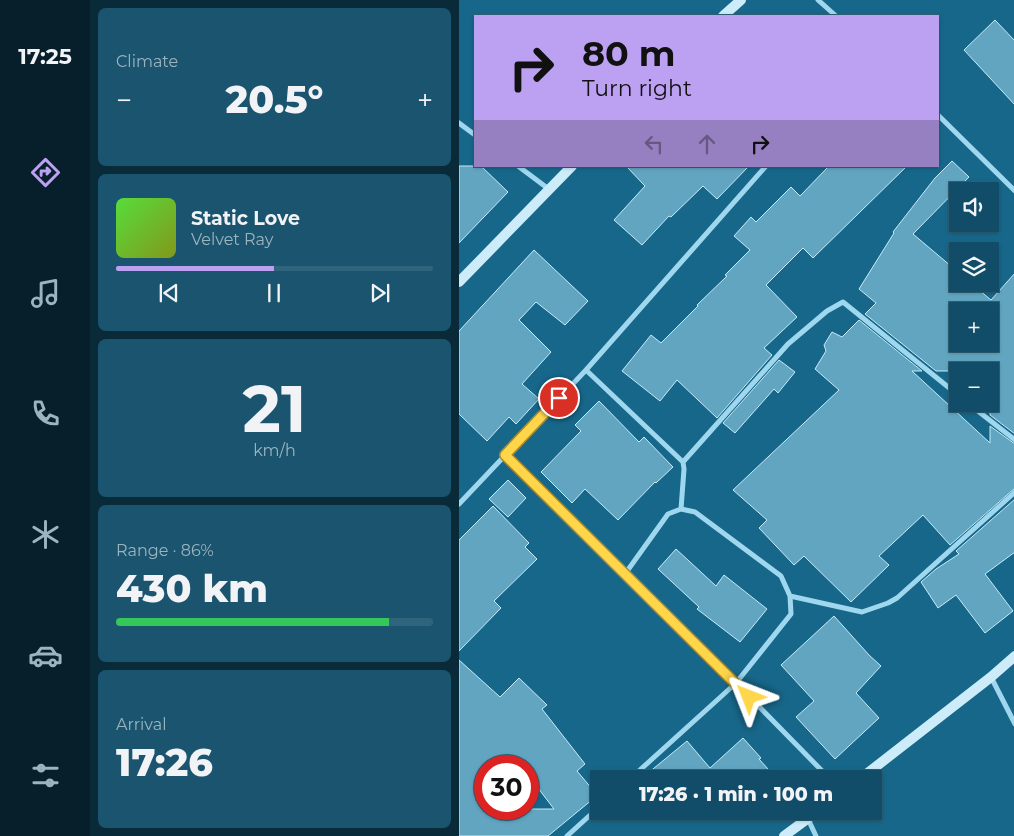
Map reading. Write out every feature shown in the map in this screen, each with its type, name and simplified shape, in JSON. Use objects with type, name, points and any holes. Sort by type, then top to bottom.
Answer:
[{"type":"street","points":[[724,15],[741,0]]},
{"type":"street","points":[[818,0],[835,15]]},
{"type":"street","points":[[939,116],[1014,191]]},
{"type":"street","points":[[459,123],[474,134]]},
{"type":"street","points":[[519,167],[550,190]]},
{"type":"street","points":[[459,282],[571,167]]},
{"type":"street","points":[[459,504],[587,370],[765,167]]},
{"type":"street","points":[[683,462],[789,344],[827,311],[843,302],[949,388]]},
{"type":"street","points":[[587,370],[683,462],[681,509]]},
{"type":"street","points":[[979,412],[1014,440]]},
{"type":"street","points":[[505,455],[736,683],[821,770]]},
{"type":"street","points":[[790,596],[862,612],[888,603],[897,598],[1014,492]]},
{"type":"street","points":[[625,574],[668,514],[681,509],[695,512],[781,576],[790,596],[791,614],[736,683],[640,770]]},
{"type":"street","points":[[872,770],[991,677],[1014,656]]},
{"type":"street","points":[[991,677],[1014,724]]},
{"type":"street","points":[[567,836],[590,814]]},
{"type":"street","points":[[785,836],[807,820]]},
{"type":"street","points":[[808,820],[816,836]]},
{"type":"building","points":[[995,20],[1015,41],[1015,105],[964,50]]},
{"type":"building","points":[[952,161],[969,177],[964,182],[949,182],[949,197],[913,234],[949,264],[949,292],[982,292],[991,300],[1015,273],[1015,434],[990,415],[990,412],[999,412],[999,362],[949,362],[949,371],[936,371],[865,314],[876,303],[859,289],[893,232],[935,178]]},
{"type":"building","points":[[459,166],[482,167],[508,192],[459,243]]},
{"type":"building","points":[[627,167],[748,167],[717,199],[703,186],[671,217],[669,216],[642,245],[614,220],[645,186]]},
{"type":"building","points":[[828,167],[906,167],[813,258],[803,248],[766,285],[797,317],[764,348],[772,355],[717,418],[677,380],[660,401],[622,371],[651,335],[661,343],[750,250],[734,236],[751,217],[756,222],[791,187],[800,196]]},
{"type":"building","points":[[534,250],[588,301],[565,325],[536,302],[519,320],[551,352],[522,384],[539,399],[516,424],[509,417],[487,441],[459,414],[459,331]]},
{"type":"building","points":[[859,320],[922,371],[912,371],[949,405],[949,412],[956,412],[990,443],[990,426],[1015,444],[1015,488],[950,545],[923,515],[879,556],[889,565],[851,602],[804,556],[794,565],[759,528],[767,520],[733,490],[839,390],[815,369],[826,351],[824,345],[832,332],[842,337]]},
{"type":"building","points":[[779,360],[795,372],[778,393],[774,389],[735,433],[723,423]]},
{"type":"building","points":[[599,401],[639,442],[644,437],[673,467],[655,482],[618,520],[585,489],[572,503],[541,472],[581,431],[575,425]]},
{"type":"building","points":[[508,480],[526,498],[508,517],[489,499]]},
{"type":"building","points":[[1015,499],[1015,552],[985,574],[1013,611],[985,633],[956,595],[938,608],[921,582],[936,569],[959,554],[956,551]]},
{"type":"building","points":[[493,506],[529,543],[525,547],[537,559],[494,601],[501,608],[459,651],[459,540]]},
{"type":"building","points":[[676,549],[716,586],[724,575],[767,609],[740,642],[697,609],[699,607],[658,569]]},
{"type":"building","points":[[834,616],[881,666],[856,693],[879,718],[835,759],[796,717],[814,701],[781,665]]},
{"type":"building","points":[[459,660],[500,697],[519,678],[547,705],[542,709],[585,764],[577,771],[590,786],[590,801],[548,836],[459,836]]},
{"type":"building","points":[[743,738],[769,770],[652,770],[687,741],[710,768]]},
{"type":"route","points":[[559,398],[505,455],[749,697]]}]
